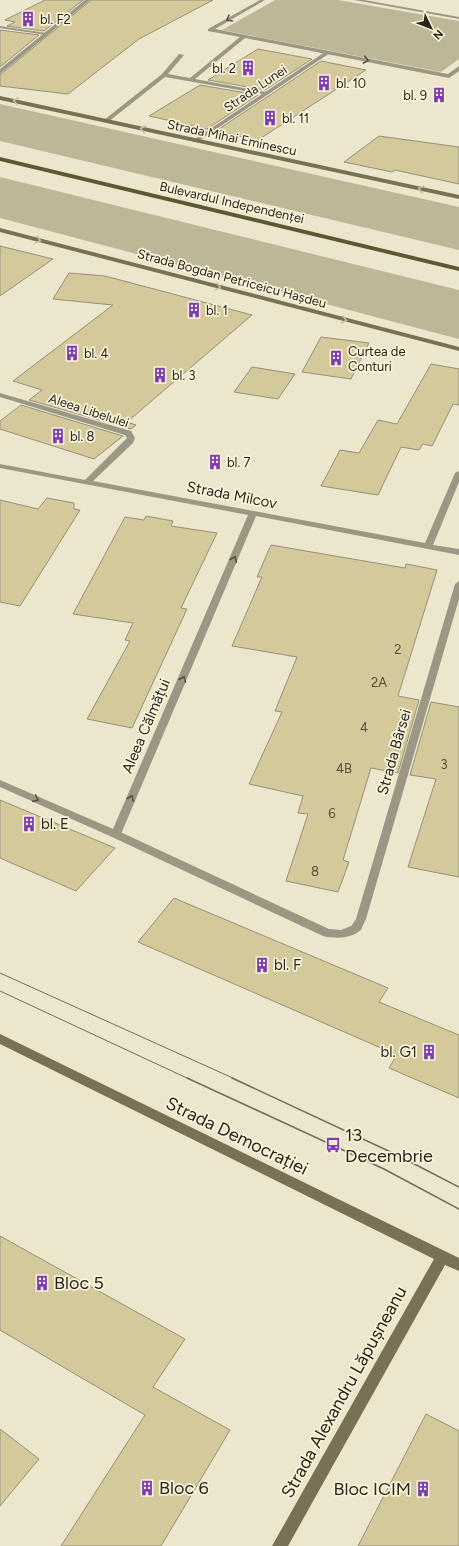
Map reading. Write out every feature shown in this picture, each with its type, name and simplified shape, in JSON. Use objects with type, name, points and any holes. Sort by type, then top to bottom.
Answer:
[{"type":"main road","name":"Bulevardul Independenței","points":[[0,159],[459,269]]},
{"type":"street","points":[[0,72],[88,0]]},
{"type":"street","points":[[263,0],[210,30],[449,76],[459,68]]},
{"type":"street","points":[[356,0],[459,18]]},
{"type":"street","points":[[0,27],[46,34]]},
{"type":"street","points":[[191,80],[243,37]]},
{"type":"street","name":"Strada Lunei","points":[[195,141],[327,52]]},
{"type":"street","points":[[106,121],[164,75],[181,56]]},
{"type":"street","points":[[164,75],[266,94]]},
{"type":"street","name":"Strada Mihai Eminescu","points":[[0,98],[459,197]]},
{"type":"street","name":"Strada Bogdan Petriceicu Hașdeu","points":[[0,230],[459,349]]},
{"type":"street","name":"Aleea Libelulei","points":[[0,395],[128,433],[131,438],[130,441],[87,482]]},
{"type":"street","name":"Strada Milcov","points":[[0,466],[459,552]]},
{"type":"street","points":[[428,546],[459,473]]},
{"type":"street","name":"Aleea Călmățui","points":[[116,834],[253,513]]},
{"type":"street","name":"Strada Bârsei","points":[[116,834],[327,933],[342,934],[356,928],[361,919],[459,584]]},
{"type":"street","points":[[0,784],[116,834]]},
{"type":"street","name":"Strada Democrației","points":[[0,1039],[459,1265]]},
{"type":"street","name":"Strada Alexandru Lăpușneanu","points":[[280,1546],[442,1257]]},
{"type":"shaded area","points":[[275,0],[338,0],[459,21],[459,59],[441,72],[222,30]]},
{"type":"shaded area","points":[[0,104],[459,207],[459,250],[0,141]]},
{"type":"shaded area","points":[[0,177],[459,290],[459,339],[0,218]]},
{"type":"building","points":[[45,0],[83,0],[44,31],[7,26],[15,22],[5,20]]},
{"type":"building","points":[[91,0],[213,0],[139,39],[68,94],[0,86],[0,75]]},
{"type":"building","points":[[0,30],[39,35],[0,67]]},
{"type":"building","points":[[258,49],[312,59],[265,90],[208,80]]},
{"type":"building","points":[[321,61],[366,70],[258,140],[216,131]]},
{"type":"building","points":[[200,85],[258,95],[207,129],[149,116]]},
{"type":"building","points":[[379,136],[459,147],[459,184],[395,170],[392,172],[344,162]]},
{"type":"building","points":[[0,246],[53,259],[0,296]]},
{"type":"building","points":[[69,273],[105,276],[252,315],[127,422],[136,425],[131,429],[29,400],[42,390],[13,381],[113,305],[53,299]]},
{"type":"building","name":"Curtea de Conturi","points":[[321,337],[369,343],[351,379],[302,372]]},
{"type":"building","points":[[431,364],[459,369],[459,405],[453,404],[432,446],[423,444],[419,450],[401,447],[378,495],[321,486],[340,450],[359,453],[378,420],[397,424]]},
{"type":"building","points":[[252,367],[295,374],[278,399],[234,392]]},
{"type":"building","name":"bl. 8","points":[[21,405],[123,436],[94,459],[0,429],[0,421]]},
{"type":"building","points":[[47,498],[74,503],[74,509],[80,510],[20,606],[0,602],[0,500],[38,509]]},
{"type":"building","points":[[146,516],[173,521],[171,526],[217,533],[181,608],[187,609],[132,728],[87,719],[130,641],[125,640],[133,623],[73,614],[125,517],[144,520]]},
{"type":"building","points":[[271,545],[405,568],[406,564],[437,570],[398,696],[419,700],[398,773],[371,768],[343,860],[349,862],[338,892],[286,881],[308,814],[298,813],[303,796],[249,784],[282,712],[275,711],[297,657],[232,646],[262,577],[257,577]]},
{"type":"building","points":[[431,702],[459,707],[459,877],[408,867],[436,779],[410,775]]},
{"type":"building","name":"bl. E","points":[[0,800],[115,848],[76,891],[0,858]]},
{"type":"building","name":"bl. F","points":[[174,898],[388,988],[379,1002],[459,1035],[459,1098],[389,1068],[397,1055],[138,942]]},
{"type":"building","points":[[0,1236],[185,1339],[153,1387],[230,1430],[161,1546],[61,1546],[145,1415],[0,1330]]},
{"type":"building","name":"Bloc ICIM","points":[[426,1414],[459,1431],[459,1546],[358,1546]]},
{"type":"building","points":[[0,1429],[39,1459],[0,1506]]},
{"type":"tram line","points":[[0,973],[235,1079]]},
{"type":"tram line","points":[[0,991],[189,1079]]},
{"type":"tram line","points":[[187,1078],[384,1169],[459,1209]]},
{"type":"tram line","points":[[232,1078],[395,1154],[459,1187]]},
{"type":"place","name":"bl. F2","points":[[28,19]]},
{"type":"place","name":"bl. 2","points":[[248,68]]},
{"type":"place","name":"bl. 10","points":[[324,83]]},
{"type":"place","name":"bl. 9","points":[[439,95]]},
{"type":"place","name":"bl. 11","points":[[270,118]]},
{"type":"place","name":"bl. 1","points":[[194,310]]},
{"type":"place","name":"bl. 4","points":[[72,353]]},
{"type":"place","name":"Curtea de Conturi","points":[[336,358]]},
{"type":"place","name":"bl. 3","points":[[160,375]]},
{"type":"place","name":"bl. 8","points":[[58,436]]},
{"type":"place","name":"bl. 7","points":[[215,462]]},
{"type":"place","name":"bl. E","points":[[29,824]]},
{"type":"place","name":"bl. F","points":[[262,965]]},
{"type":"place","name":"bl. G1","points":[[429,1052]]},
{"type":"place","name":"13 Decembrie","points":[[333,1145]]},
{"type":"place","name":"Bloc 5","points":[[42,1283]]},
{"type":"place","name":"Bloc 6","points":[[147,1488]]},
{"type":"place","name":"Bloc ICIM","points":[[423,1489]]}]
